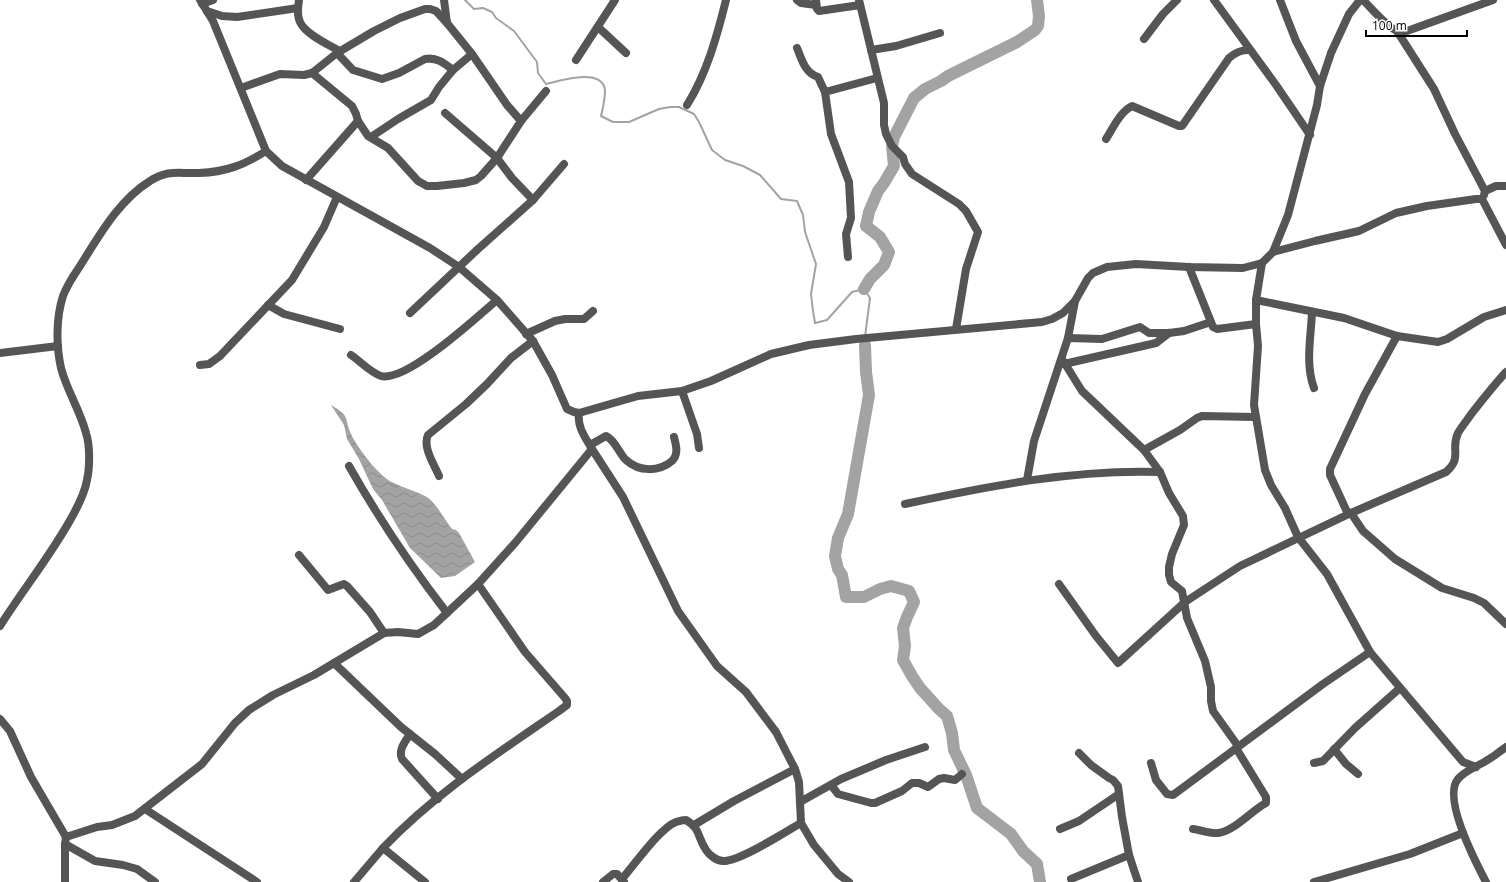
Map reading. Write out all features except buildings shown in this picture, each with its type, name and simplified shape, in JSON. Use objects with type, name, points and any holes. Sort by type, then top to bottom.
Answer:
[{"type":"street","points":[[203,5],[213,0]]},
{"type":"street","points":[[444,0],[447,23]]},
{"type":"street","points":[[576,60],[616,0]]},
{"type":"street","points":[[687,104],[695,92],[714,47],[726,0]]},
{"type":"street","points":[[797,0],[800,3],[816,3],[820,11],[860,3],[884,103],[884,125],[886,134],[892,146],[903,157],[905,164],[912,174],[959,204],[966,211],[978,232],[966,270],[956,329]]},
{"type":"street","points":[[1144,39],[1163,14],[1177,0]]},
{"type":"street","points":[[1214,0],[1310,134]]},
{"type":"street","points":[[1280,0],[1296,41],[1320,86]]},
{"type":"street","points":[[203,5],[213,21],[266,151],[282,166],[430,248],[459,267],[497,300],[533,341],[552,375],[567,409],[578,413],[638,396],[682,391],[711,381],[771,354],[809,345],[856,338],[1042,322],[1052,319],[1062,313],[1075,301],[1088,278],[1093,273],[1107,267],[1136,264],[1243,268],[1262,263],[1273,252],[1288,215],[1310,134],[1320,86],[1331,53],[1349,14],[1361,0],[1388,25],[1397,31],[1434,89],[1506,245]]},
{"type":"street","points":[[1397,31],[1407,31],[1493,0]]},
{"type":"street","points":[[203,5],[222,16],[237,17],[298,4],[299,20],[307,30],[338,52],[353,70],[382,79],[399,73],[425,59],[430,58],[437,59],[453,70]]},
{"type":"street","points":[[241,88],[280,74],[304,75],[312,73],[338,52],[400,18],[430,8],[436,11],[447,23],[472,54],[500,95],[521,121]]},
{"type":"street","points":[[598,27],[626,52]]},
{"type":"street","points":[[872,50],[896,46],[940,33]]},
{"type":"street","points":[[797,48],[808,71],[812,75],[818,77],[825,92],[831,134],[849,182],[851,218],[846,234],[848,257]]},
{"type":"street","points":[[1106,139],[1122,114],[1132,106],[1182,126],[1229,58],[1236,52],[1249,50]]},
{"type":"street","points":[[371,137],[431,100],[439,87],[453,70],[472,54]]},
{"type":"street","points":[[312,73],[352,106],[358,122],[368,136],[388,148],[418,181],[427,186],[437,186],[476,180],[496,158],[521,121],[546,91]]},
{"type":"street","points":[[825,92],[877,78]]},
{"type":"street","points":[[445,113],[496,158],[512,178],[533,200]]},
{"type":"street","points":[[306,180],[358,122]]},
{"type":"street","points":[[0,626],[65,530],[80,501],[87,481],[89,461],[86,433],[66,385],[61,367],[58,346],[61,306],[71,279],[115,214],[133,194],[150,181],[164,174],[175,172],[197,174],[219,172],[251,161],[266,151]]},
{"type":"street","points":[[410,313],[533,200],[564,164]]},
{"type":"street","points":[[1273,252],[1359,231],[1396,213],[1483,195],[1496,186],[1506,186]]},
{"type":"street","points":[[200,365],[209,364],[220,356],[296,275],[324,227],[338,197]]},
{"type":"street","points":[[1262,263],[1256,300],[1258,346],[1254,405],[1265,470],[1298,537],[1327,574],[1370,652],[1463,762],[1476,767]]},
{"type":"street","points":[[1189,267],[1213,327],[1217,329],[1256,324]]},
{"type":"street","points":[[351,355],[380,376],[393,376],[418,363],[456,335],[497,300]]},
{"type":"street","points":[[1256,300],[1344,318],[1397,336],[1438,342],[1447,339],[1484,317],[1506,310]]},
{"type":"street","points":[[1027,480],[1034,441],[1063,362],[1075,301]]},
{"type":"street","points":[[268,305],[284,314],[340,329]]},
{"type":"street","points":[[526,334],[555,321],[565,319],[584,319],[593,310]]},
{"type":"street","points":[[1312,312],[1309,369],[1310,380],[1314,388]]},
{"type":"street","points":[[1068,338],[1102,339],[1140,327],[1149,333],[1169,333],[1184,331],[1211,322]]},
{"type":"street","points":[[1063,362],[1150,345],[1156,343],[1169,333]]},
{"type":"street","points":[[1397,336],[1364,394],[1330,469],[1330,475],[1349,513],[1363,531],[1395,559],[1442,588],[1474,598],[1484,603],[1506,624]]},
{"type":"street","points":[[439,476],[428,450],[426,440],[428,435],[466,404],[511,358],[533,341]]},
{"type":"street","points":[[0,353],[58,346]]},
{"type":"street","points":[[1063,362],[1082,391],[1144,450],[1160,472],[1169,493],[1184,520],[1184,525],[1172,554],[1169,571],[1172,582],[1182,592],[1187,618],[1205,661],[1211,687],[1211,701],[1213,710],[1237,747],[1266,797],[1266,803],[1257,808],[1238,824],[1220,833],[1193,829]]},
{"type":"street","points":[[1058,584],[1118,663],[1185,602],[1240,566],[1349,513],[1446,472],[1456,460],[1455,443],[1458,433],[1483,399],[1506,372]]},
{"type":"street","points":[[682,391],[697,434],[699,448]]},
{"type":"street","points":[[578,413],[580,429],[622,497],[678,611],[716,666],[746,692],[776,732],[795,769],[799,782],[801,823],[819,851],[838,874],[849,882]]},
{"type":"street","points":[[1144,450],[1202,416],[1255,417]]},
{"type":"street","points":[[66,841],[125,820],[145,809],[202,764],[235,723],[249,710],[273,695],[334,663],[384,633],[398,632],[418,634],[434,625],[478,584],[515,543],[591,447],[606,436],[612,440],[629,462],[647,470],[664,466],[673,460],[677,450],[674,437]]},
{"type":"street","points":[[350,466],[381,520],[407,560],[446,613]]},
{"type":"street","points":[[905,504],[1027,480],[1105,472],[1160,472]]},
{"type":"street","points":[[299,555],[326,589],[332,590],[344,584],[347,586],[370,612],[384,633]]},
{"type":"street","points":[[354,882],[399,831],[462,779],[567,705],[567,702],[526,652],[478,584]]},
{"type":"street","points":[[1150,763],[1156,780],[1170,796],[1193,781],[1323,684],[1370,652]]},
{"type":"street","points":[[334,663],[410,734],[435,754],[462,779]]},
{"type":"street","points":[[1314,763],[1323,761],[1355,728],[1400,688]]},
{"type":"street","points":[[0,719],[10,731],[31,777],[66,841],[95,861],[124,865],[137,869],[155,882]]},
{"type":"street","points":[[410,734],[401,748],[400,756],[438,799]]},
{"type":"street","points":[[800,802],[841,779],[886,760],[925,747]]},
{"type":"street","points":[[1457,780],[1468,771],[1506,747]]},
{"type":"street","points":[[1334,749],[1346,764],[1358,774]]},
{"type":"street","points":[[1079,753],[1091,765],[1113,780],[1118,786],[1129,855],[1138,882]]},
{"type":"street","points":[[1463,762],[1454,789],[1456,809],[1463,833],[1486,882]]},
{"type":"street","points":[[694,825],[734,801],[795,769]]},
{"type":"street","points":[[831,785],[835,792],[841,796],[871,803],[902,791],[912,783],[919,782],[928,787],[939,779],[944,778],[955,780],[962,774]]},
{"type":"street","points":[[1060,829],[1079,821],[1119,794]]},
{"type":"street","points":[[145,809],[257,882]]},
{"type":"street","points":[[603,882],[613,874],[618,874],[623,880],[656,837],[677,821],[686,820],[694,825],[706,850],[714,858],[722,861],[731,860],[801,823]]},
{"type":"street","points":[[1314,882],[1410,854],[1463,833]]},
{"type":"street","points":[[65,882],[66,841]]},
{"type":"street","points":[[383,848],[425,882]]},
{"type":"street","points":[[1071,880],[1129,855]]},
{"type":"water","points":[[331,405],[342,412],[346,418],[349,430],[354,439],[373,466],[391,482],[421,494],[429,499],[436,506],[452,529],[459,533],[475,562],[455,576],[441,578],[410,548],[382,500],[373,489],[359,459],[347,439],[344,425]]},
{"type":"waterway","points":[[465,0],[474,9],[483,8],[492,12],[496,18],[514,31],[537,62],[538,73],[546,84],[579,77],[596,79],[602,83],[605,93],[601,116],[613,122],[629,122],[659,109],[670,107],[679,107],[694,114],[712,150],[725,160],[743,166],[760,175],[781,199],[797,201],[803,215],[805,232],[816,264],[811,294],[815,323],[827,320],[852,292],[864,289],[870,298],[865,337]]},
{"type":"waterway","points":[[864,289],[870,279],[884,265],[889,252],[880,237],[866,226],[869,212],[878,191],[894,166],[892,146],[894,137],[914,98],[925,89],[948,76],[1017,42],[1035,30],[1038,26],[1039,16],[1037,0]]},
{"type":"waterway","points":[[865,345],[869,395],[848,514],[838,538],[835,556],[838,569],[842,575],[846,597],[864,597],[880,589],[891,586],[909,591],[914,602],[903,628],[905,646],[903,660],[920,688],[947,716],[952,733],[954,750],[966,775],[977,808],[1011,834],[1023,851],[1037,864],[1040,882]]}]
